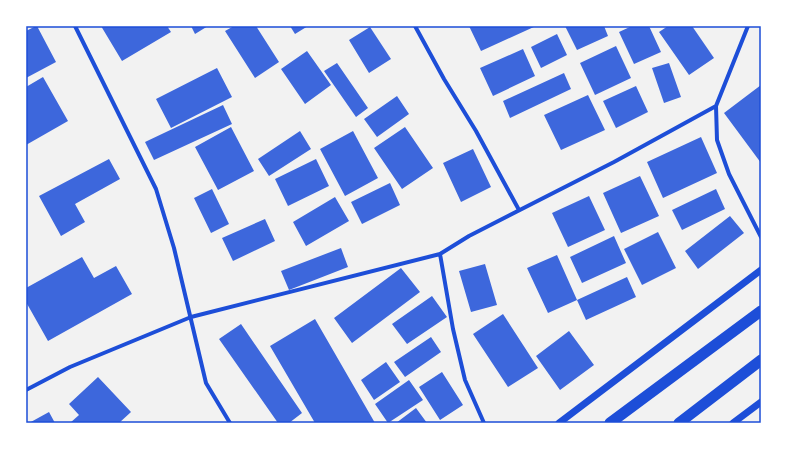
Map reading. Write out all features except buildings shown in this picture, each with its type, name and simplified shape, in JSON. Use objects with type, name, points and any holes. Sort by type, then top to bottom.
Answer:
[{"type":"highway","points":[[610,423],[761,311]]},
{"type":"highway","points":[[679,423],[761,360]]},
{"type":"street","points":[[75,26],[156,189],[174,248],[206,383],[230,423]]},
{"type":"street","points":[[415,26],[444,79],[476,131],[519,210]]},
{"type":"street","points":[[748,26],[716,106],[717,140],[729,174],[761,237]]},
{"type":"street","points":[[26,390],[70,368],[191,316],[440,254],[469,236],[614,162],[716,106]]},
{"type":"street","points":[[440,254],[465,380],[484,423]]},
{"type":"street","points":[[559,423],[761,270]]},
{"type":"street","points":[[733,423],[761,402]]}]
